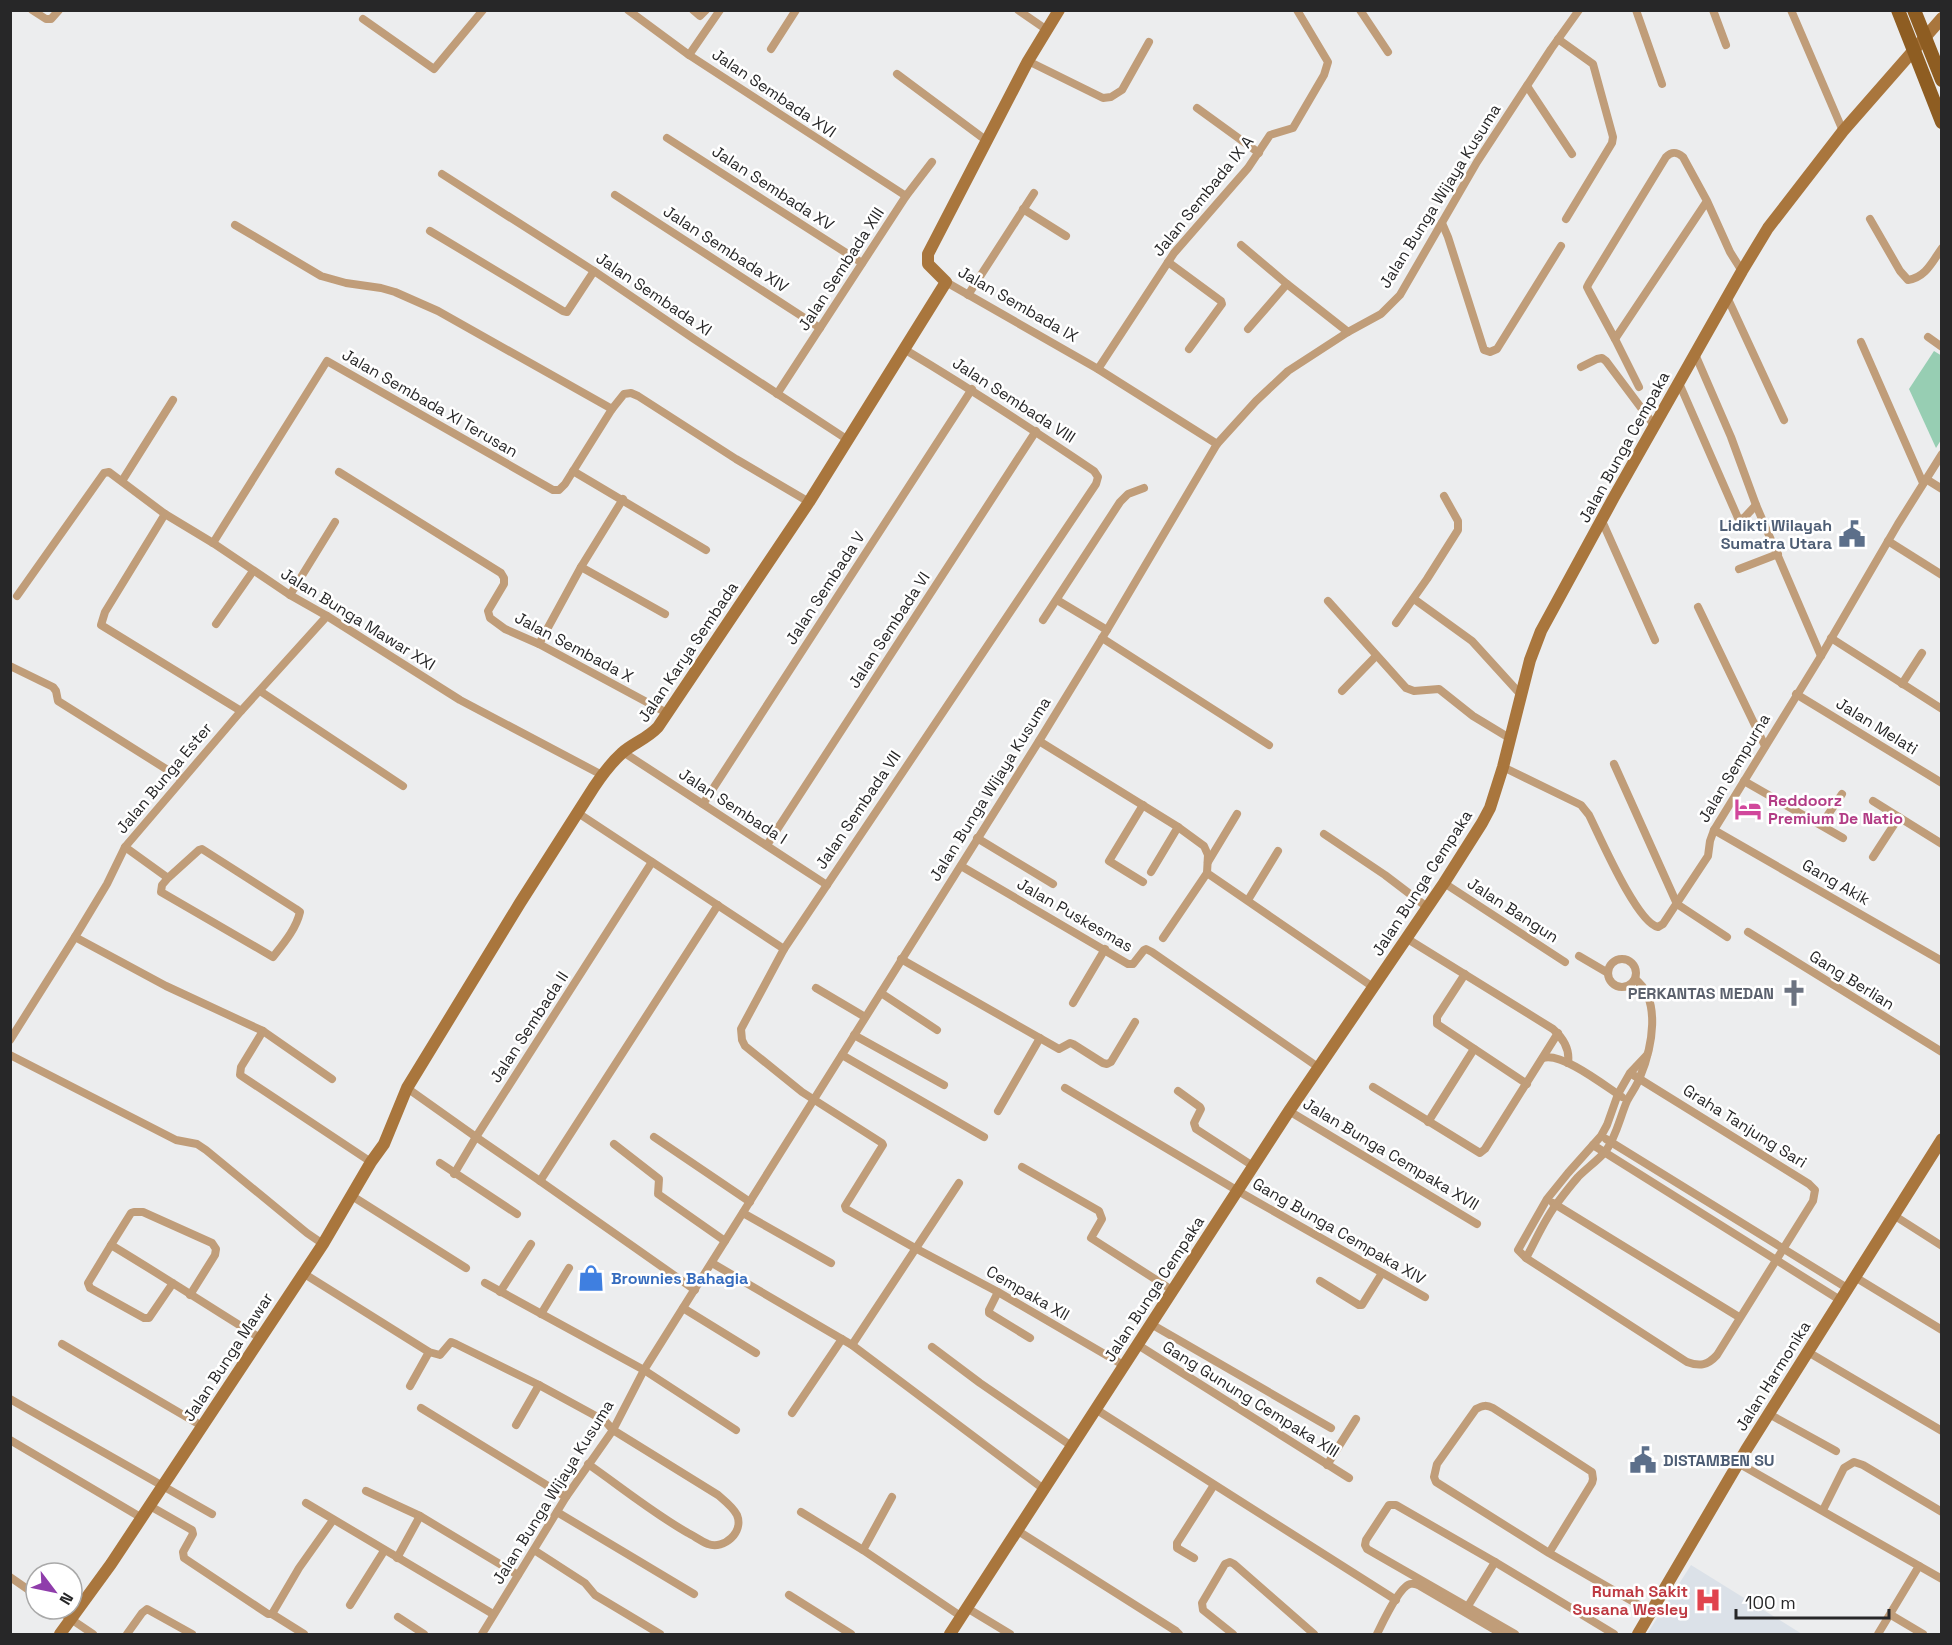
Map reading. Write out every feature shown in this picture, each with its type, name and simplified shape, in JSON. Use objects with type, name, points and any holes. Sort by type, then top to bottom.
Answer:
[{"type":"main road","points":[[1898,10],[1941,122]]},
{"type":"main road","points":[[1914,10],[1941,80]]},
{"type":"street","points":[[32,10],[46,19],[51,19],[59,10]]},
{"type":"street","points":[[363,19],[434,69],[483,10]]},
{"type":"street","points":[[693,10],[700,16],[706,10]]},
{"type":"street","points":[[689,55],[720,10]]},
{"type":"street","points":[[771,49],[796,10]]},
{"type":"street","points":[[1018,10],[1047,30]]},
{"type":"street","name":"Jalan Sembada IX","points":[[1059,10],[1028,61],[928,254],[928,264],[946,282],[1098,369],[1217,444]]},
{"type":"street","name":"Jalan Sembada IX A","points":[[1098,369],[1168,262],[1248,168],[1268,138],[1273,134],[1293,128],[1327,68],[1328,62],[1297,10]]},
{"type":"street","points":[[1360,10],[1388,52]]},
{"type":"street","points":[[1636,10],[1662,84]]},
{"type":"street","points":[[1713,10],[1726,45]]},
{"type":"street","points":[[1791,10],[1843,131]]},
{"type":"street","name":"Jalan Sembada XVI","points":[[631,11],[689,55],[906,196]]},
{"type":"street","name":"Jalan Bunga Wijaya Kusuma","points":[[482,1635],[566,1497],[613,1430],[644,1370],[1039,741],[1217,444],[1256,401],[1288,371],[1348,332],[1381,314],[1400,295],[1477,162],[1576,12]]},
{"type":"street","name":"Jalan Bunga Cempaka","points":[[950,1635],[1097,1410],[1172,1290],[1318,1067],[1444,883],[1490,808],[1511,739],[1530,660],[1541,631],[1654,425],[1768,228],[1843,131],[1941,18]]},
{"type":"street","points":[[1558,39],[1593,64],[1613,137],[1612,143],[1566,219]]},
{"type":"street","points":[[1028,61],[1103,98],[1111,97],[1122,90],[1149,42]]},
{"type":"street","points":[[897,74],[987,141]]},
{"type":"street","points":[[1527,86],[1572,154]]},
{"type":"street","points":[[1197,108],[1259,153]]},
{"type":"street","name":"Jalan Sembada XV","points":[[667,138],[862,263]]},
{"type":"street","points":[[1639,387],[1587,287],[1666,157],[1674,153],[1683,157],[1707,201],[1730,252],[1742,271]]},
{"type":"street","name":"Jalan Sembada XIII","points":[[777,394],[906,196],[932,162]]},
{"type":"street","name":"Jalan Sembada XI","points":[[442,174],[594,271],[848,440]]},
{"type":"street","points":[[968,295],[1034,193]]},
{"type":"street","name":"Jalan Sembada XIV","points":[[615,195],[820,328]]},
{"type":"street","points":[[1615,339],[1707,201]]},
{"type":"street","points":[[1023,209],[1066,236]]},
{"type":"street","points":[[1870,219],[1900,272],[1908,280],[1917,279],[1926,272],[1941,248]]},
{"type":"street","points":[[1442,223],[1484,350],[1490,352],[1497,349],[1561,246]]},
{"type":"street","points":[[235,225],[321,276],[395,292],[438,311],[612,409]]},
{"type":"street","points":[[430,231],[567,312],[594,271]]},
{"type":"street","points":[[1241,245],[1348,332]]},
{"type":"street","points":[[1168,262],[1222,304],[1189,349]]},
{"type":"street","name":"Jalan Karya Sembada","points":[[406,1088],[602,775],[623,752],[649,736],[667,713],[809,502],[946,282]]},
{"type":"street","points":[[1248,330],[1287,284]]},
{"type":"street","points":[[1727,297],[1784,420]]},
{"type":"street","points":[[1928,337],[1941,347]]},
{"type":"street","points":[[1861,342],[1924,481],[1941,489]]},
{"type":"street","name":"Jalan Sembada VIII","points":[[904,349],[972,389],[1094,471],[1098,477],[1096,484]]},
{"type":"street","points":[[1695,354],[1731,436],[1756,505],[1821,656]]},
{"type":"street","points":[[1581,367],[1597,359],[1602,358],[1606,361],[1654,425]]},
{"type":"street","name":"Jalan Sembada XI Terusan","points":[[213,543],[327,361],[553,490],[561,489],[573,471]]},
{"type":"street","points":[[1679,383],[1738,518],[1743,519],[1756,505]]},
{"type":"street","name":"Jalan Sembada V","points":[[703,804],[972,389]]},
{"type":"street","points":[[706,550],[573,471],[624,394],[631,393],[638,396],[736,459],[809,502]]},
{"type":"street","points":[[122,481],[173,400]]},
{"type":"street","name":"Jalan Sembada VI","points":[[767,845],[1036,431]]},
{"type":"street","name":"Jalan Sempurna","points":[[1503,767],[1581,805],[1586,810],[1625,889],[1650,924],[1658,927],[1663,924],[1708,856],[1714,830],[1941,454]]},
{"type":"street","name":"Jalan Bunga Mawar XXI","points":[[17,596],[104,473],[109,472],[165,514],[290,595],[460,700],[602,775]]},
{"type":"street","name":"Jalan Sembada X","points":[[339,472],[501,573],[504,584],[488,611],[488,615],[505,628],[667,713]]},
{"type":"street","name":"Jalan Sembada VII","points":[[814,1100],[745,1046],[741,1029],[784,949],[1096,484]]},
{"type":"street","points":[[1042,620],[1120,502],[1128,494],[1144,488]]},
{"type":"street","points":[[1396,623],[1458,530],[1458,521],[1444,496]]},
{"type":"street","points":[[539,644],[581,567],[623,499]]},
{"type":"street","points":[[165,514],[105,612],[101,625],[241,711]]},
{"type":"street","points":[[1602,521],[1655,640]]},
{"type":"street","points":[[290,595],[335,522]]},
{"type":"street","points":[[1888,541],[1941,575]]},
{"type":"street","points":[[1739,569],[1778,554]]},
{"type":"street","points":[[581,567],[665,614]]},
{"type":"street","points":[[216,624],[253,571]]},
{"type":"street","points":[[1414,599],[1472,641],[1522,696]]},
{"type":"street","points":[[1057,600],[1269,745]]},
{"type":"street","points":[[1328,601],[1376,656],[1410,690],[1439,689],[1473,716],[1511,739]]},
{"type":"street","points":[[1698,607],[1765,746]]},
{"type":"street","name":"Jalan Bunga Ester","points":[[10,1040],[107,884],[125,847],[241,711],[327,616]]},
{"type":"street","points":[[1831,638],[1941,709]]},
{"type":"street","points":[[1902,684],[1922,652]]},
{"type":"street","points":[[1342,691],[1376,656]]},
{"type":"street","points":[[10,666],[52,687],[56,691],[57,701],[182,779]]},
{"type":"street","points":[[260,692],[403,786]]},
{"type":"street","name":"Jalan Melati","points":[[1796,694],[1941,783]]},
{"type":"street","points":[[1039,741],[1178,826],[1204,846],[1207,851],[1207,873],[1163,938]]},
{"type":"street","name":"Jalan Sembada I","points":[[623,752],[827,885]]},
{"type":"street","points":[[1614,764],[1677,904],[1727,937]]},
{"type":"street","points":[[1744,781],[1843,838]]},
{"type":"street","points":[[1821,825],[1842,794]]},
{"type":"street","points":[[1873,801],[1941,844]]},
{"type":"street","points":[[1143,806],[1109,861],[1143,882]]},
{"type":"street","points":[[578,813],[784,949]]},
{"type":"street","points":[[1207,862],[1237,814]]},
{"type":"street","points":[[1873,857],[1899,817]]},
{"type":"street","points":[[1151,872],[1178,826]]},
{"type":"street","name":"Gang Akik","points":[[1714,830],[1941,961]]},
{"type":"street","points":[[1324,834],[1428,907]]},
{"type":"street","points":[[977,838],[1053,884]]},
{"type":"street","points":[[125,847],[168,878]]},
{"type":"street","points":[[202,849],[296,909],[300,912],[300,916],[292,933],[273,957],[161,892],[162,885],[168,878],[202,849]]},
{"type":"street","points":[[1248,900],[1278,851]]},
{"type":"street","name":"Jalan Sembada II","points":[[454,1174],[652,862]]},
{"type":"street","name":"Jalan Puskesmas","points":[[961,866],[1130,965],[1144,950],[1152,952],[1318,1067]]},
{"type":"street","points":[[1207,873],[1373,987]]},
{"type":"street","name":"Jalan Bangun","points":[[1444,883],[1565,962]]},
{"type":"street","points":[[540,1181],[718,905]]},
{"type":"street","name":"Gang Berlian","points":[[1748,932],[1941,1052]]},
{"type":"street","points":[[75,937],[166,986],[263,1031],[332,1079]]},
{"type":"street","points":[[1406,938],[1558,1034],[1566,1046],[1572,1065]]},
{"type":"street","points":[[1073,1003],[1105,949]]},
{"type":"street","points":[[1579,956],[1608,973],[1612,982],[1622,987],[1635,979],[1635,967],[1621,959],[1614,962],[1608,973]]},
{"type":"street","points":[[901,959],[1059,1049],[1073,1044],[1103,1063],[1112,1062],[1135,1022]]},
{"type":"street","points":[[1465,974],[1436,1020],[1439,1027],[1527,1084]]},
{"type":"street","points":[[1635,979],[1642,985],[1651,1003],[1650,1038],[1647,1055],[1640,1078],[1627,1100],[1605,1152],[1556,1204],[1526,1258],[1518,1251],[1518,1248],[1547,1199],[1601,1136],[1618,1094],[1630,1073],[1647,1055]]},
{"type":"street","points":[[816,988],[865,1017]]},
{"type":"street","points":[[881,993],[937,1030]]},
{"type":"street","points":[[263,1031],[242,1067],[240,1075],[371,1162]]},
{"type":"street","points":[[1373,1087],[1480,1153],[1485,1149],[1558,1034]]},
{"type":"street","points":[[854,1035],[944,1085]]},
{"type":"street","points":[[998,1111],[1041,1038]]},
{"type":"street","points":[[1428,1122],[1474,1049]]},
{"type":"street","points":[[10,1055],[176,1140],[197,1144],[307,1233],[324,1244]]},
{"type":"street","points":[[842,1055],[984,1137]]},
{"type":"street","points":[[1543,1059],[1550,1056],[1572,1065],[1627,1100]]},
{"type":"street","name":"Graha Tanjung Sari","points":[[1526,1258],[1687,1362],[1694,1365],[1706,1364],[1712,1360],[1813,1201],[1815,1195],[1813,1187],[1630,1073]]},
{"type":"street","points":[[406,1088],[694,1290]]},
{"type":"street","name":"Jalan Bunga Mawar","points":[[84,1600],[142,1518],[324,1244],[371,1162],[384,1144],[406,1088]]},
{"type":"street","name":"Gang Bunga Cempaka XIV","points":[[1065,1088],[1238,1191],[1425,1297]]},
{"type":"street","points":[[1178,1091],[1201,1109],[1194,1123],[1196,1129],[1253,1166]]},
{"type":"street","name":"Cempaka XII","points":[[814,1100],[883,1144],[845,1206],[846,1209],[998,1292],[1125,1366]]},
{"type":"street","name":"Jalan Bunga Cempaka XVII","points":[[1289,1111],[1477,1224]]},
{"type":"street","points":[[1601,1136],[1847,1288]]},
{"type":"street","points":[[654,1137],[750,1202]]},
{"type":"street","name":"Jalan Harmonika","points":[[1638,1635],[1738,1463],[1847,1288],[1895,1216],[1941,1139]]},
{"type":"street","points":[[614,1144],[659,1179],[658,1194],[725,1241]]},
{"type":"street","points":[[1593,1145],[1840,1300]]},
{"type":"street","points":[[440,1163],[517,1214]]},
{"type":"street","points":[[1022,1167],[1100,1211],[1102,1219],[1091,1238],[1172,1290]]},
{"type":"street","points":[[852,1346],[959,1183]]},
{"type":"street","points":[[352,1196],[466,1268]]},
{"type":"street","points":[[1547,1199],[1739,1317]]},
{"type":"street","points":[[1697,1209],[1703,1199]]},
{"type":"street","points":[[173,1283],[148,1318],[144,1318],[90,1288],[88,1282],[131,1213],[143,1212],[212,1244],[216,1249],[215,1255],[190,1295]]},
{"type":"street","points":[[742,1213],[831,1263]]},
{"type":"street","points":[[1895,1216],[1941,1246]]},
{"type":"street","points":[[500,1292],[531,1244]]},
{"type":"street","points":[[111,1245],[260,1338]]},
{"type":"street","points":[[712,1263],[842,1339],[1045,1490]]},
{"type":"street","points":[[541,1314],[569,1268]]},
{"type":"street","points":[[303,1273],[429,1352],[440,1355],[451,1342],[539,1385],[605,1421],[613,1430],[718,1495],[732,1507],[738,1517],[738,1527],[731,1540],[724,1545],[708,1544],[666,1520],[588,1464]]},
{"type":"street","points":[[1320,1281],[1362,1305],[1382,1274]]},
{"type":"street","points":[[1855,1277],[1941,1330]]},
{"type":"street","points":[[485,1283],[644,1370],[736,1430]]},
{"type":"street","points":[[998,1292],[989,1313],[1030,1338]]},
{"type":"street","points":[[683,1308],[756,1353]]},
{"type":"street","points":[[1151,1324],[1331,1428]]},
{"type":"street","points":[[792,1413],[842,1339]]},
{"type":"street","points":[[62,1344],[202,1426]]},
{"type":"street","name":"Gang Gunung Cempaka XIII","points":[[1138,1345],[1349,1478]]},
{"type":"street","points":[[932,1347],[1073,1447]]},
{"type":"street","points":[[410,1386],[429,1352]]},
{"type":"street","points":[[1808,1352],[1941,1431]]},
{"type":"street","points":[[516,1425],[539,1385]]},
{"type":"street","points":[[10,1399],[213,1514]]},
{"type":"street","points":[[1549,1553],[1592,1483],[1592,1472],[1493,1408],[1485,1405],[1480,1407],[1476,1409],[1437,1464],[1434,1477],[1436,1482],[1549,1553],[1651,1612]]},
{"type":"street","points":[[421,1408],[566,1497]]},
{"type":"street","points":[[1097,1410],[1396,1600]]},
{"type":"street","points":[[1769,1414],[1836,1451]]},
{"type":"street","points":[[1328,1465],[1356,1419]]},
{"type":"street","points":[[10,1440],[142,1518]]},
{"type":"street","points":[[1823,1510],[1844,1468],[1854,1462],[1863,1465],[1941,1512]]},
{"type":"street","points":[[1738,1463],[1941,1579]]},
{"type":"street","points":[[1194,1558],[1177,1548],[1177,1543],[1214,1485]]},
{"type":"street","points":[[366,1491],[420,1516],[518,1575]]},
{"type":"street","points":[[863,1550],[892,1497]]},
{"type":"street","points":[[306,1503],[493,1614]]},
{"type":"street","points":[[1515,1635],[1367,1549],[1366,1540],[1389,1505],[1393,1504],[1495,1562],[1614,1635]]},
{"type":"street","points":[[150,1506],[192,1530],[193,1534],[183,1552],[184,1558],[303,1635]]},
{"type":"street","points":[[557,1512],[694,1594]]},
{"type":"street","points":[[801,1512],[965,1612],[1010,1635]]},
{"type":"street","points":[[397,1558],[420,1516]]},
{"type":"street","points":[[272,1614],[299,1568],[333,1520]]},
{"type":"street","points":[[1018,1531],[1179,1635]]},
{"type":"street","points":[[534,1550],[585,1582],[595,1595],[660,1635]]},
{"type":"street","points":[[350,1605],[384,1551]]},
{"type":"street","points":[[1233,1635],[1203,1610],[1202,1603],[1225,1564],[1230,1562],[1314,1635]]},
{"type":"street","points":[[1468,1606],[1495,1562]]},
{"type":"street","points":[[1878,1635],[1919,1566]]},
{"type":"street","points":[[10,1577],[24,1587]]},
{"type":"street","points":[[1377,1635],[1407,1585],[1416,1584],[1502,1635]]},
{"type":"street","points":[[789,1595],[850,1635]]},
{"type":"street","points":[[127,1635],[147,1609],[192,1635]]},
{"type":"street","points":[[1891,1615],[1923,1635]]},
{"type":"street","points":[[398,1617],[424,1635]]},
{"type":"street","name":"Jalan Bunga Mawar","points":[[60,1635],[69,1621]]},
{"type":"street","points":[[73,1621],[93,1635]]},
{"type":"shaded area","name":"Rumah Sakit Susana Wesley","points":[[1691,1565],[1802,1634],[1647,1634]]},
{"type":"green space","points":[[1934,351],[1942,356],[1941,440],[1936,448],[1909,389]]},
{"type":"place","name":"Lidikti Wilayah Sumatra Utara","points":[[1852,534]]},
{"type":"place","name":"Reddoorz Premium De Natio","points":[[1748,809]]},
{"type":"place","name":"PERKANTAS MEDAN","points":[[1794,993]]},
{"type":"place","name":"Brownies Bahagia","points":[[591,1278]]},
{"type":"place","name":"DISTAMBEN SU","points":[[1643,1460]]},
{"type":"place","name":"Rumah Sakit Susana Wesley","points":[[1708,1600]]}]
